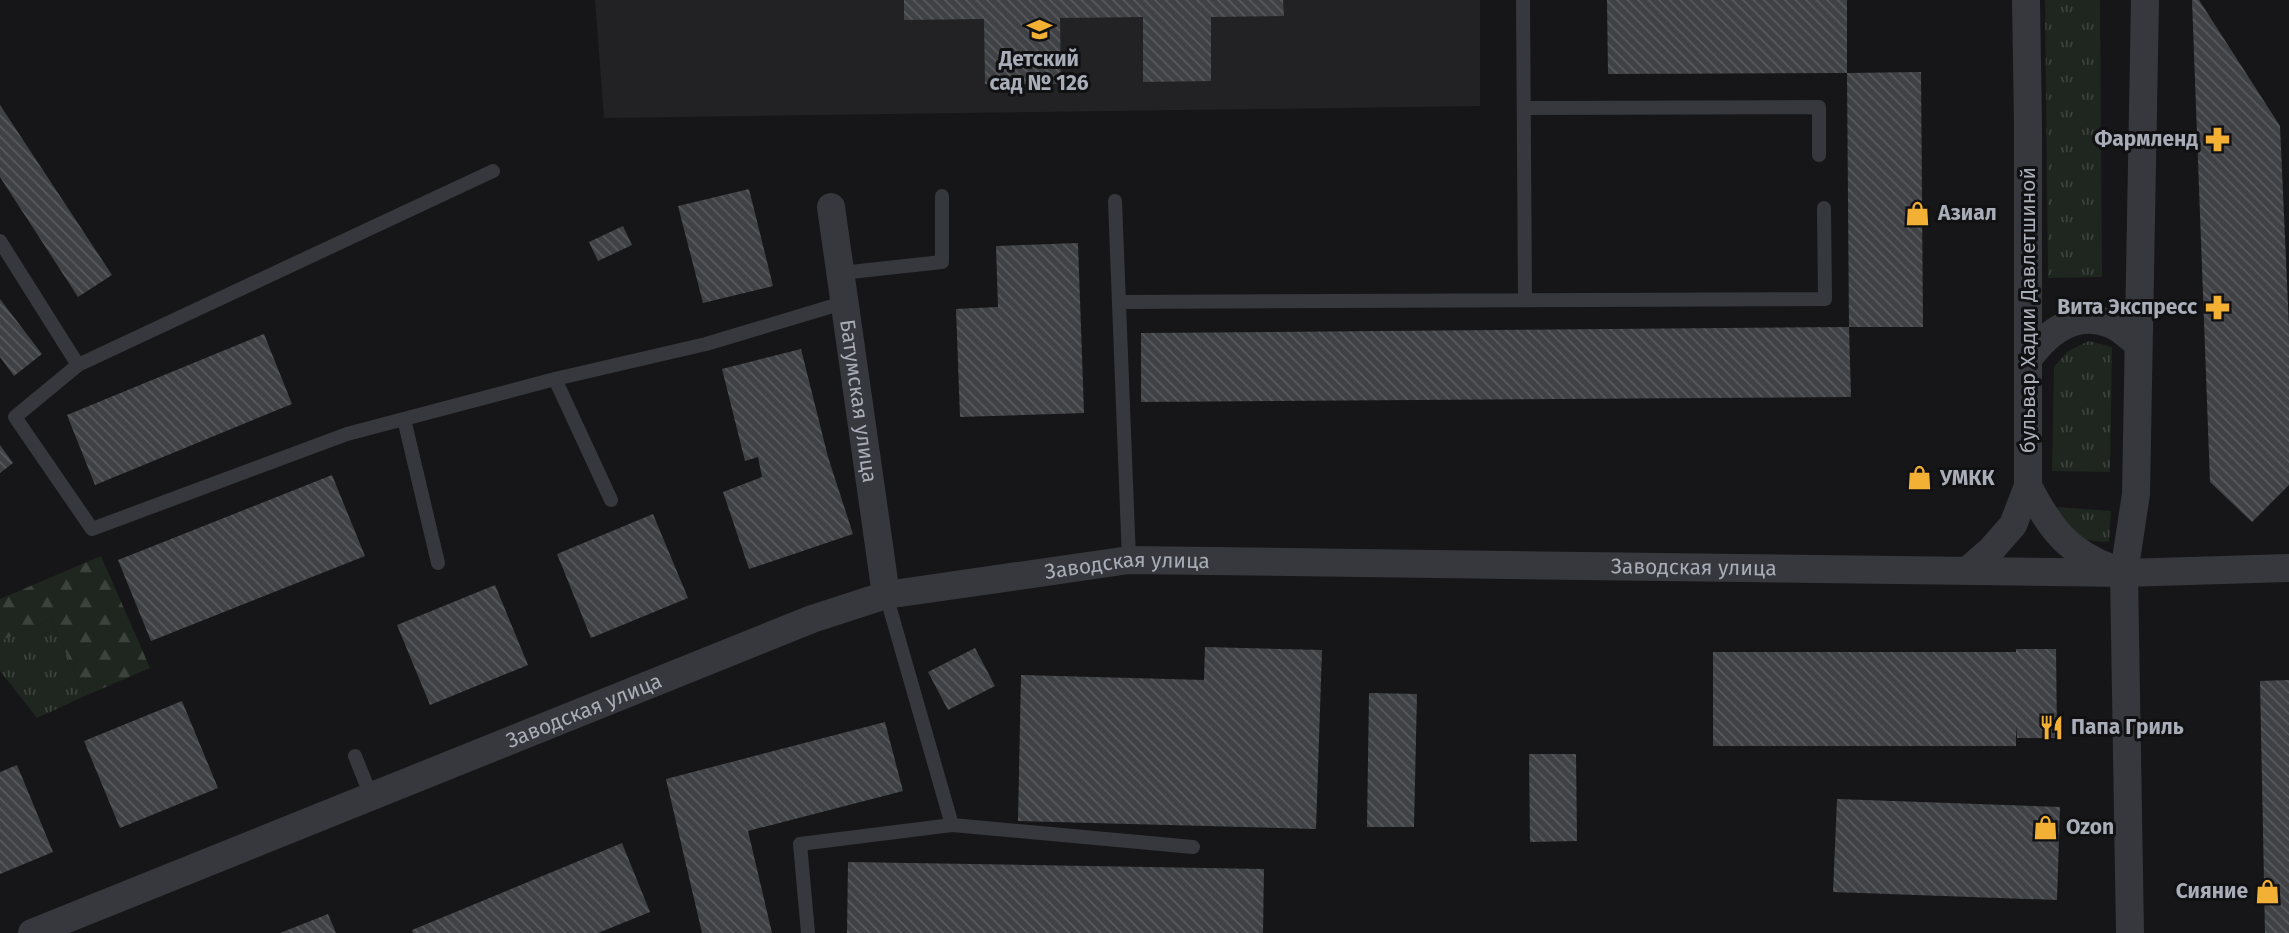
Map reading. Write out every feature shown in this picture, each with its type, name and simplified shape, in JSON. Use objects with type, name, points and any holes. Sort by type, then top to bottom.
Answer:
[{"type":"street","name":"бульвар Хадии Давлетшиной","points":[[2026,0],[2028,486],[2045,519],[2065,541],[2089,560],[2124,573]]},
{"type":"street","points":[[2130,933],[2124,573],[2136,494],[2145,0]]},
{"type":"street","name":"Батумская улица","points":[[831,207],[886,594]]},
{"type":"street","points":[[2029,358],[2044,338],[2067,323],[2089,319],[2111,324],[2138,344]]},
{"type":"street","points":[[1968,570],[1991,550],[2013,525],[2028,486]]},
{"type":"street","name":"Заводская улица","points":[[32,933],[812,620],[886,594],[1129,560],[2124,573],[2289,568]]},
{"type":"lane","points":[[1523,0],[1525,300]]},
{"type":"lane","points":[[1524,108],[1819,107],[1819,155]]},
{"type":"lane","points":[[493,171],[78,365],[15,417],[92,529],[347,434],[555,379],[706,344],[846,302]]},
{"type":"lane","points":[[841,272],[942,262],[942,196]]},
{"type":"lane","points":[[1115,201],[1129,560]]},
{"type":"lane","points":[[1120,302],[1825,299],[1825,208]]},
{"type":"lane","points":[[0,241],[78,365]]},
{"type":"lane","points":[[555,379],[611,500]]},
{"type":"lane","points":[[404,419],[438,563]]},
{"type":"lane","points":[[886,594],[952,825]]},
{"type":"lane","points":[[355,756],[371,796]]},
{"type":"lane","points":[[808,933],[800,844],[952,825],[1193,847]]},
{"type":"shaded area","name":"Детский сад № 126","points":[[595,0],[1480,0],[1480,106],[604,118]]},
{"type":"green space","points":[[2045,0],[2100,0],[2102,277],[2048,278]]},
{"type":"green space","points":[[2089,341],[2112,347],[2110,472],[2052,471],[2054,367],[2068,351]]},
{"type":"green space","points":[[2056,507],[2111,511],[2109,542],[2075,536]]},
{"type":"green space","points":[[101,556],[150,668],[85,696],[51,619],[0,641],[0,599]]},
{"type":"green space","points":[[51,619],[85,696],[37,718],[0,671],[0,641]]},
{"type":"building","points":[[904,0],[1283,0],[1284,16],[1211,17],[1211,81],[1143,82],[1143,17],[1060,18],[1061,84],[985,84],[984,19],[904,20]]},
{"type":"building","points":[[1607,0],[1847,0],[1847,73],[1608,74]]},
{"type":"building","points":[[2192,0],[2199,0],[2280,126],[2289,327],[2289,485],[2252,522],[2210,482]]},
{"type":"building","points":[[1921,72],[1923,327],[1849,327],[1847,73]]},
{"type":"building","points":[[0,105],[112,275],[78,297],[0,177]]},
{"type":"building","points":[[749,189],[773,286],[703,303],[678,206]]},
{"type":"building","points":[[623,226],[632,245],[598,261],[589,242]]},
{"type":"building","points":[[1078,243],[1084,413],[960,417],[956,309],[998,307],[996,246]]},
{"type":"building","points":[[0,299],[42,354],[14,376],[0,357]]},
{"type":"building","points":[[1849,327],[1851,397],[1141,402],[1141,333]]},
{"type":"building","points":[[264,334],[292,404],[95,485],[67,415]]},
{"type":"building","points":[[801,349],[828,457],[853,534],[749,569],[723,492],[762,477],[758,457],[745,461],[722,369]]},
{"type":"building","points":[[0,445],[13,463],[0,473]]},
{"type":"building","points":[[332,475],[365,556],[151,641],[118,560]]},
{"type":"building","points":[[653,514],[688,598],[591,638],[557,554]]},
{"type":"building","points":[[495,585],[528,665],[430,705],[397,625]]},
{"type":"building","points":[[1205,647],[1322,650],[1316,829],[1018,821],[1021,675],[1204,680]]},
{"type":"building","points":[[975,648],[995,686],[948,710],[928,672]]},
{"type":"building","points":[[2016,649],[2056,649],[2057,738],[2017,738],[2016,725],[2016,746],[1713,746],[1713,652],[2016,652]]},
{"type":"building","points":[[2289,680],[2289,933],[2265,933],[2260,681]]},
{"type":"building","points":[[1369,693],[1417,694],[1414,827],[1367,827]]},
{"type":"building","points":[[182,701],[218,788],[120,828],[84,741]]},
{"type":"building","points":[[885,722],[903,791],[748,831],[772,933],[702,933],[666,779]]},
{"type":"building","points":[[1529,754],[1576,754],[1577,841],[1530,842]]},
{"type":"building","points":[[17,765],[53,852],[0,874],[0,772]]},
{"type":"building","points":[[1837,799],[2060,807],[2057,900],[1833,892]]},
{"type":"building","points":[[622,843],[650,912],[598,933],[413,933],[412,930]]},
{"type":"building","points":[[848,862],[1264,869],[1263,933],[847,933]]},
{"type":"building","points":[[328,914],[336,933],[280,933]]},
{"type":"place","name":"Детский сад № 126","points":[[1039,30]]},
{"type":"place","name":"Фармленд","points":[[2218,139]]},
{"type":"place","name":"Азиал","points":[[1918,213]]},
{"type":"place","name":"Вита Экспресс","points":[[2217,307]]},
{"type":"place","name":"УМКК","points":[[1920,478]]},
{"type":"place","name":"Папа Гриль","points":[[2051,727]]},
{"type":"place","name":"Ozon","points":[[2046,827]]},
{"type":"place","name":"Сияние","points":[[2268,891]]}]
